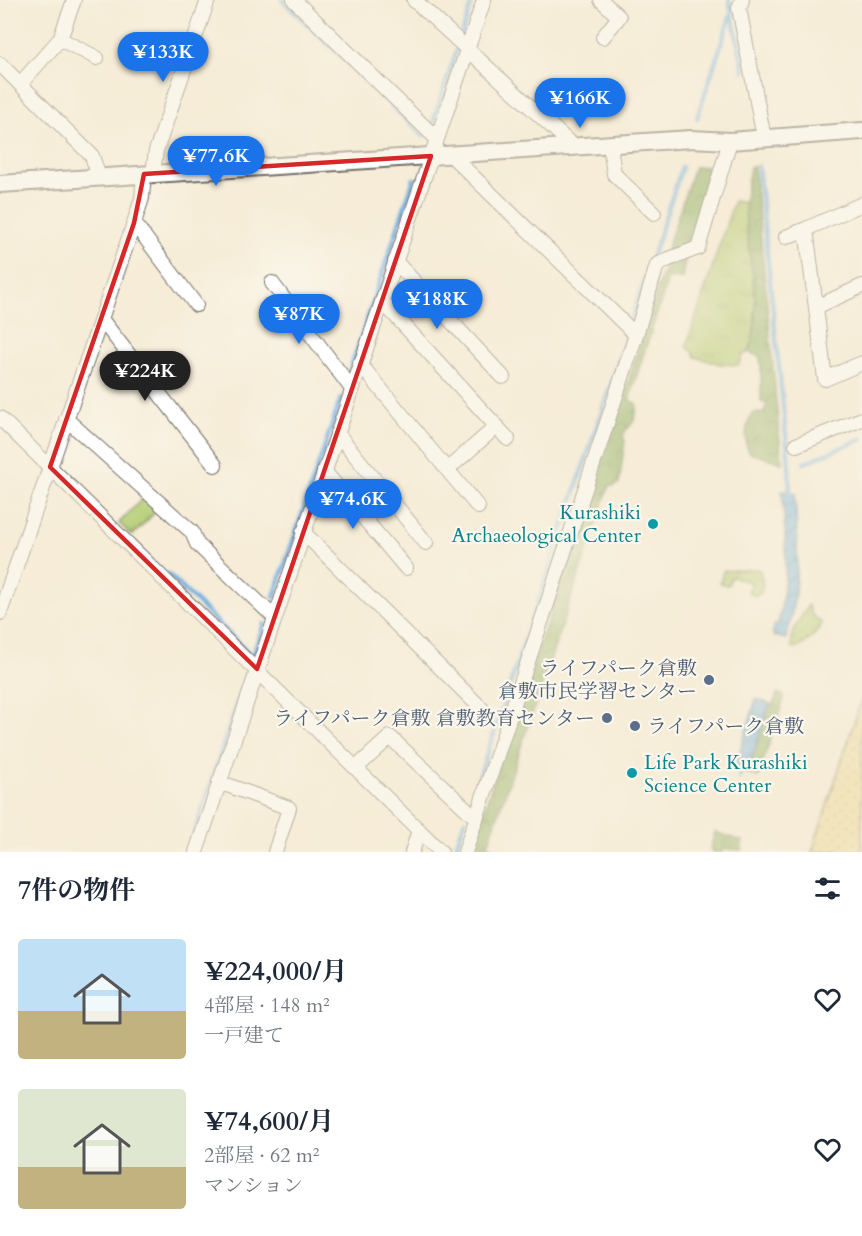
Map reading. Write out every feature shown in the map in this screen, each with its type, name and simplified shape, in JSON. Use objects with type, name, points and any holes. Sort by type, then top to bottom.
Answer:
[{"type":"street","points":[[20,84],[60,39],[74,0]]},
{"type":"street","points":[[0,613],[208,0]]},
{"type":"street","points":[[294,0],[437,139]]},
{"type":"street","points":[[414,0],[574,147]]},
{"type":"street","points":[[601,0],[619,17],[603,38]]},
{"type":"street","points":[[742,0],[739,8],[764,138]]},
{"type":"street","points":[[196,852],[437,139],[462,46],[478,3]]},
{"type":"street","points":[[60,39],[97,58]]},
{"type":"street","points":[[0,64],[92,156],[99,177]]},
{"type":"street","points":[[0,184],[691,139],[730,141],[862,131]]},
{"type":"street","points":[[465,852],[636,335],[657,265],[669,258],[698,248],[730,141]]},
{"type":"street","points":[[610,145],[614,174],[654,213]]},
{"type":"street","points":[[451,155],[636,335]]},
{"type":"street","points":[[786,237],[862,204]]},
{"type":"street","points":[[134,223],[196,305]]},
{"type":"street","points":[[806,229],[825,379],[862,363]]},
{"type":"street","points":[[395,261],[503,377]]},
{"type":"street","points":[[272,283],[352,389]]},
{"type":"street","points":[[816,307],[862,286]]},
{"type":"street","points":[[382,301],[508,439]]},
{"type":"street","points":[[101,319],[214,465]]},
{"type":"street","points":[[360,364],[478,507]]},
{"type":"street","points":[[0,418],[441,852]]},
{"type":"street","points":[[66,419],[192,532],[197,544],[274,617]]},
{"type":"street","points":[[796,445],[862,419]]},
{"type":"street","points":[[448,469],[497,426]]},
{"type":"street","points":[[337,433],[426,543]]},
{"type":"street","points":[[324,471],[406,568]]},
{"type":"street","points":[[303,532],[482,709]]},
{"type":"street","points":[[356,768],[390,736],[476,818]]},
{"type":"street","points":[[219,782],[289,807],[275,852]]},
{"type":"street","points":[[412,852],[419,830]]},
{"type":"highlighted area","points":[[431,156],[257,669],[50,467],[134,223],[144,174]]},
{"type":"green space","points":[[707,166],[703,198],[685,249],[665,255],[694,167]]},
{"type":"green space","points":[[754,166],[782,463],[750,453],[746,440],[750,416],[756,412],[763,414],[767,404],[761,402],[760,357],[749,352],[753,334],[755,297],[745,204],[750,167]]},
{"type":"green space","points":[[734,201],[745,203],[756,298],[749,352],[742,356],[739,365],[721,364],[695,357],[693,352],[686,347]]},
{"type":"green space","points":[[686,256],[682,278],[668,279],[629,400],[637,404],[633,422],[623,437],[625,441],[619,483],[609,486],[488,845],[499,852],[474,852],[473,842],[624,394],[661,277],[669,262]]},
{"type":"green space","points":[[144,497],[157,510],[132,536],[119,523]]},
{"type":"green space","points":[[760,570],[763,585],[760,594],[755,596],[748,592],[751,583],[732,576],[728,585],[720,583],[723,571]]},
{"type":"green space","points":[[808,605],[812,615],[821,622],[821,625],[809,640],[792,648],[792,636]]},
{"type":"green space","points":[[777,693],[783,695],[784,699],[758,777],[747,773],[770,704],[774,705]]},
{"type":"green space","points":[[715,832],[742,841],[742,850],[724,849],[723,852],[714,852],[710,849]]},
{"type":"sand","points":[[862,698],[862,852],[812,852]]},
{"type":"water","points":[[782,491],[795,493],[797,530],[796,585],[786,639],[773,636],[773,626],[778,624],[785,573]]},
{"type":"water","points":[[756,699],[770,704],[747,773],[734,770]]},
{"type":"waterway","points":[[282,0],[423,136]]},
{"type":"waterway","points":[[432,125],[473,0]]},
{"type":"waterway","points":[[729,0],[744,71]]},
{"type":"waterway","points":[[697,118],[734,5]]},
{"type":"waterway","points":[[758,166],[789,464],[790,497]]},
{"type":"waterway","points":[[631,320],[682,167]]},
{"type":"waterway","points":[[350,370],[414,179]]},
{"type":"waterway","points":[[470,804],[628,333]]},
{"type":"waterway","points":[[274,597],[341,398]]},
{"type":"waterway","points":[[804,463],[862,439]]},
{"type":"waterway","points":[[168,574],[252,656]]},
{"type":"waterway","points":[[254,652],[264,624]]},
{"type":"waterway","points":[[188,852],[247,673]]},
{"type":"waterway","points":[[739,778],[742,767]]},
{"type":"waterway","points":[[454,852],[465,820]]},
{"type":"waterway","points":[[443,845],[450,852]]},
{"type":"place","name":"Kurashiki Archaeological Center","points":[[653,524]]},
{"type":"place","name":"ライフパーク倉敷 倉敷市民学習センター","points":[[709,680]]},
{"type":"place","name":"ライフパーク倉敷 倉敷教育センター","points":[[607,718]]},
{"type":"place","name":"ライフパーク倉敷","points":[[635,726]]},
{"type":"place","name":"Life Park Kurashiki Science Center","points":[[632,773]]}]
